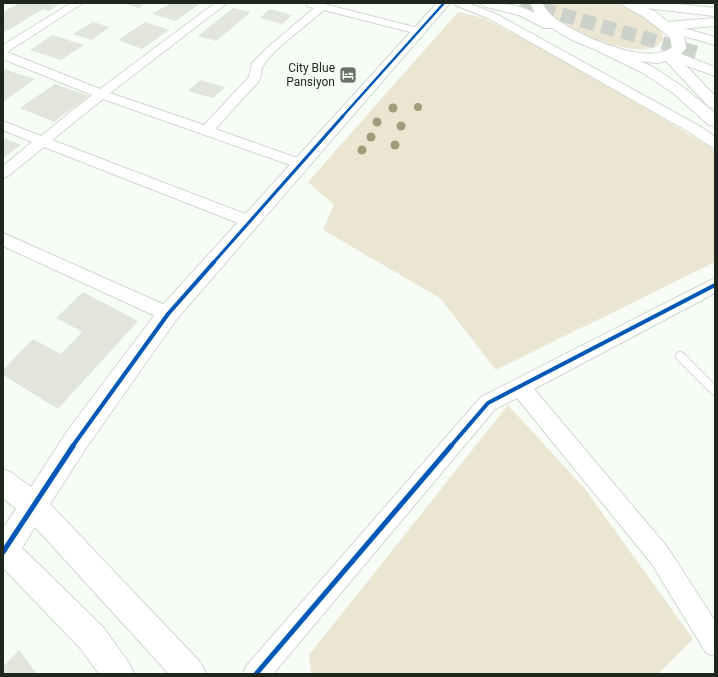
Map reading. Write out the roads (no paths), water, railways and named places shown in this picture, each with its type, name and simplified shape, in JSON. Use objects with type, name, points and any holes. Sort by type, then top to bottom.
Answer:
[{"type":"main road","points":[[118,674],[92,638],[4,550],[77,439],[168,314],[444,3]]},
{"type":"main road","points":[[486,3],[524,12],[648,70],[678,90],[715,121]]},
{"type":"main road","points":[[536,3],[538,8],[550,20],[571,35]]},
{"type":"main road","points":[[628,3],[649,14],[677,35],[679,48],[670,56]]},
{"type":"main road","points":[[636,3],[715,12]]},
{"type":"main road","points":[[668,27],[715,22]]},
{"type":"main road","points":[[668,27],[709,48],[715,59]]},
{"type":"main road","points":[[603,48],[635,57],[655,58],[670,56],[715,72]]},
{"type":"main road","points":[[670,56],[715,105]]},
{"type":"main road","points":[[3,482],[33,505],[190,674]]},
{"type":"street","points":[[3,50],[78,3]]},
{"type":"street","points":[[3,173],[101,94],[222,3]]},
{"type":"street","points":[[308,3],[418,32]]},
{"type":"street","points":[[459,3],[492,16],[571,59],[696,130],[715,143]]},
{"type":"street","points":[[206,130],[255,78],[256,66],[261,60],[322,7]]},
{"type":"street","points":[[3,55],[101,94],[301,164]]},
{"type":"street","points":[[3,125],[43,142],[251,222]]},
{"type":"street","points":[[3,239],[168,314]]},
{"type":"street","points":[[256,674],[488,403],[715,285]]},
{"type":"street","points":[[520,387],[660,556],[715,644]]},
{"type":"lane","points":[[680,356],[715,391]]},
{"type":"tunnel","points":[[521,3],[701,54]]},
{"type":"place","name":"City Blue Pansiyon","points":[[348,75]]}]
